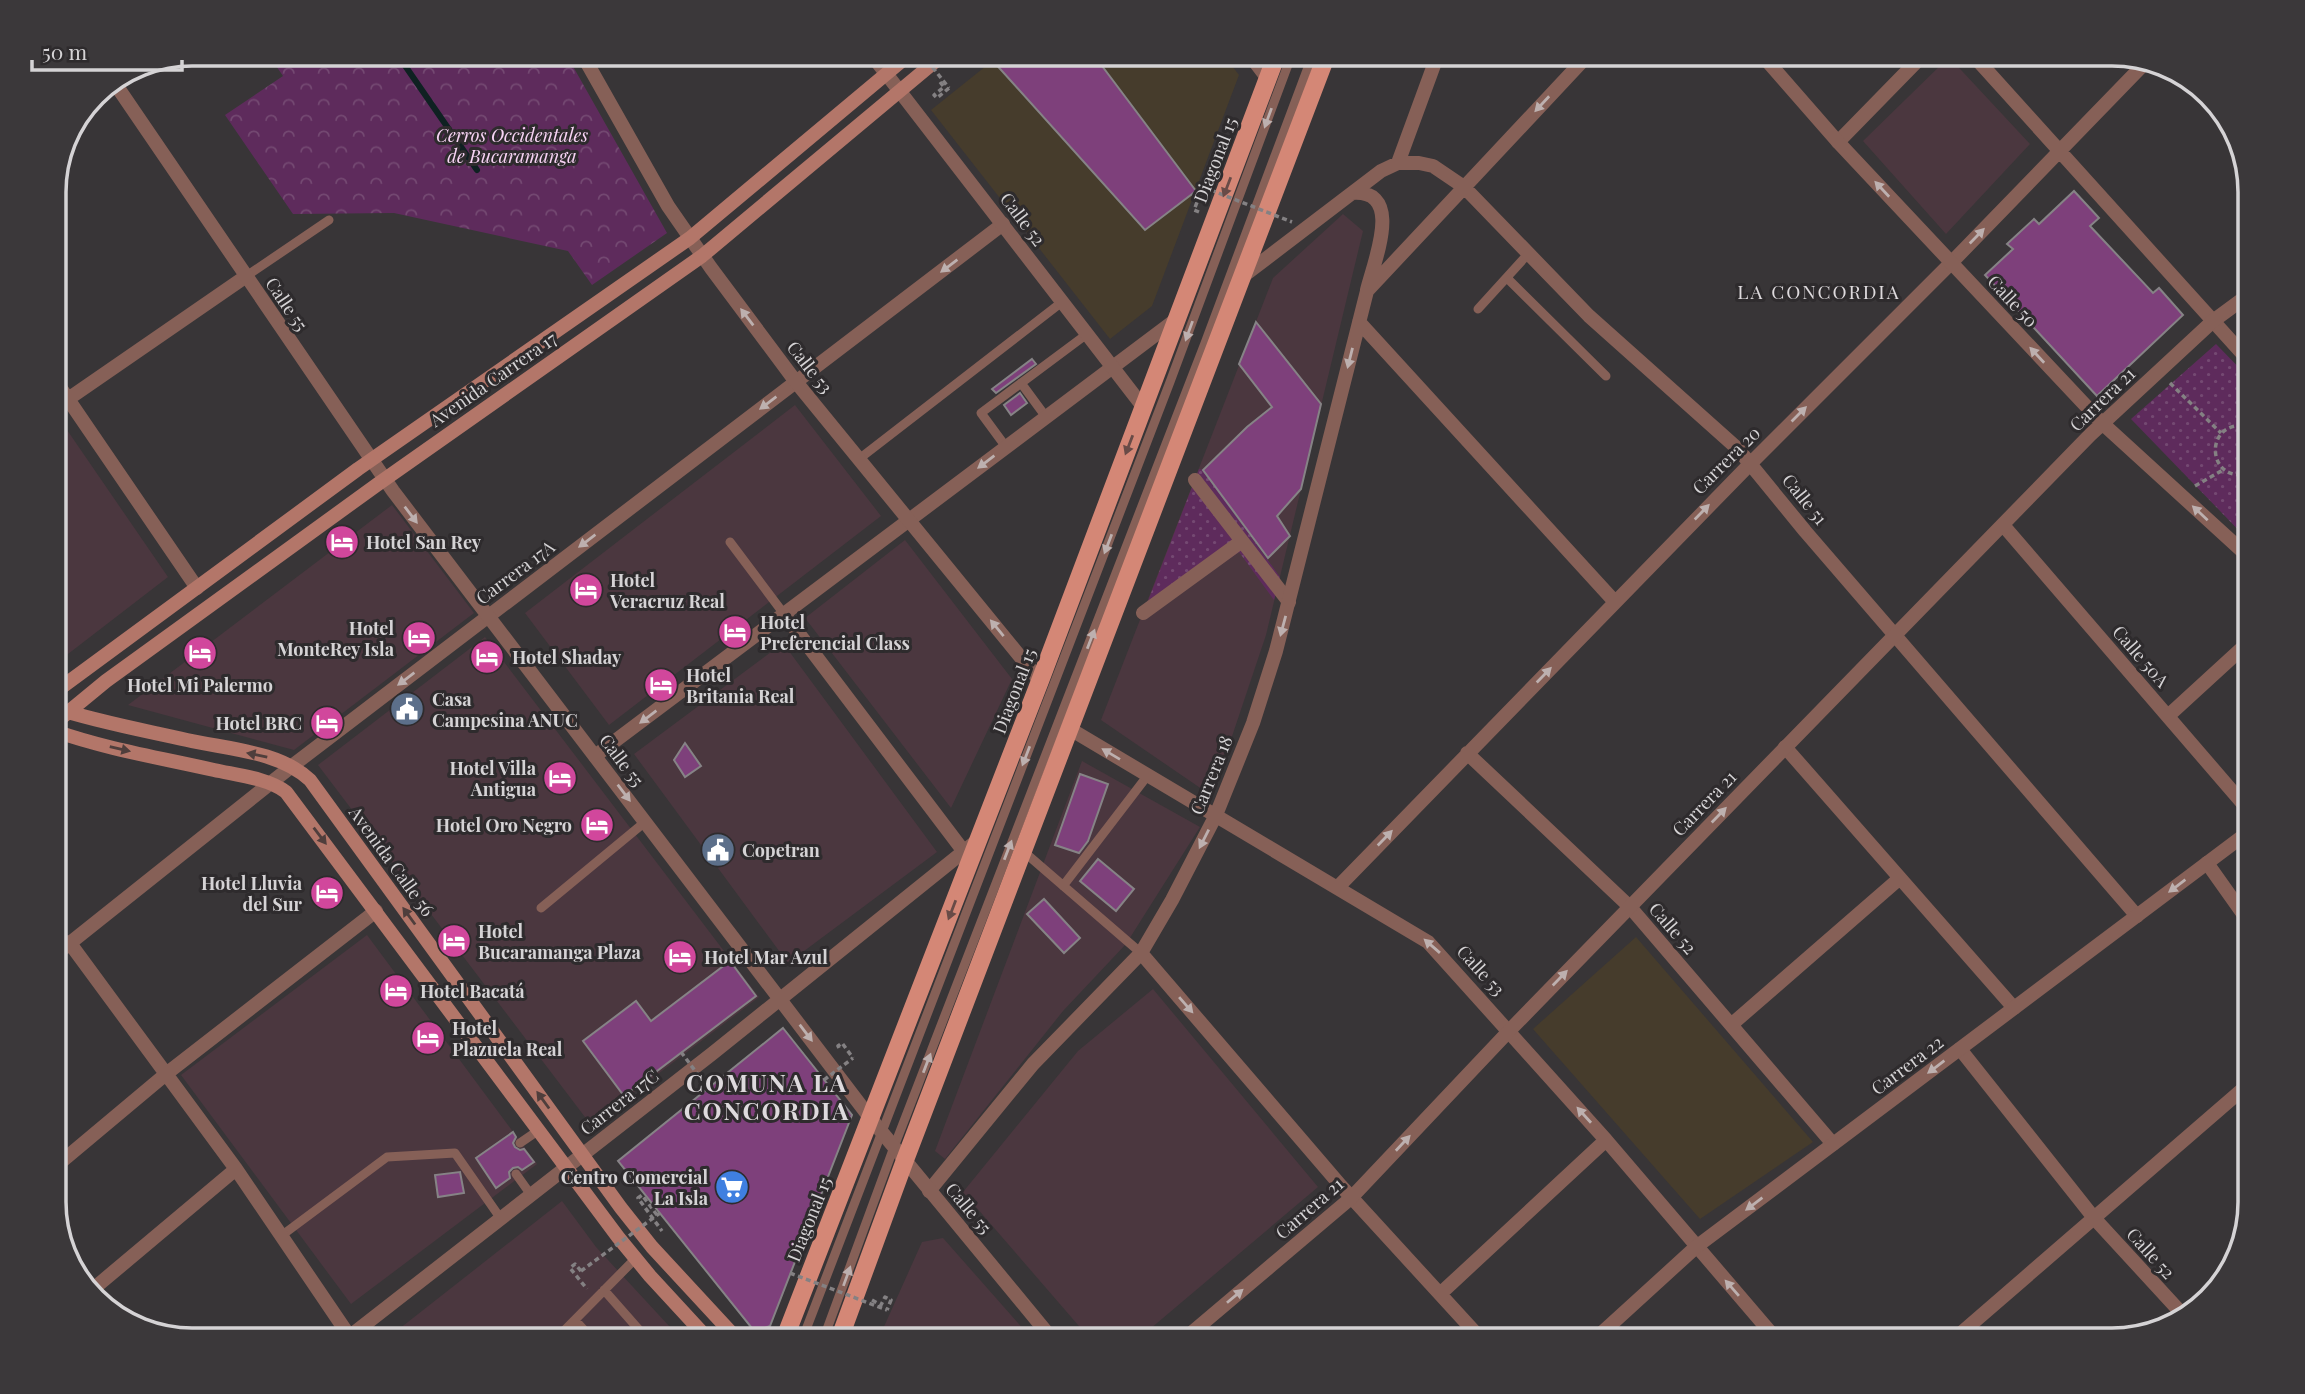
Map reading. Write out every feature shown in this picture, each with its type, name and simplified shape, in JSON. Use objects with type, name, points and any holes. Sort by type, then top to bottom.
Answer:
[{"type":"main road","name":"Diagonal 15","points":[[789,1328],[876,1125],[967,856],[979,839],[1273,66]]},
{"type":"main road","points":[[843,1328],[900,1154],[1023,851],[1322,66]]},
{"type":"main road","name":"Avenida Carrera 17","points":[[67,683],[371,460],[690,238],[895,67]]},
{"type":"main road","name":"Avenida Carrera 17","points":[[67,706],[702,256],[929,67]]},
{"type":"main road","name":"Avenida Calle 56","points":[[67,712],[93,720],[267,757],[292,766],[310,780],[652,1247],[727,1328]]},
{"type":"main road","points":[[67,736],[269,784],[281,788],[292,798],[635,1259],[698,1328]]},
{"type":"street","points":[[1258,66],[1268,79]]},
{"type":"street","points":[[1242,276],[1381,171],[1398,163],[1433,66]]},
{"type":"street","name":"Carrera 18","points":[[1367,291],[1577,66]]},
{"type":"street","name":"Calle 50","points":[[1772,66],[1838,142],[2102,423],[2238,548]]},
{"type":"street","points":[[1838,142],[1912,66]]},
{"type":"street","points":[[1983,66],[2238,349]]},
{"type":"street","name":"Calle 53","points":[[589,67],[668,206],[702,256],[796,382],[1040,681]]},
{"type":"street","name":"Calle 52","points":[[881,67],[1144,408]]},
{"type":"street","name":"Carrera 20","points":[[1338,887],[2139,70]]},
{"type":"street","name":"Calle 55","points":[[120,90],[384,479],[876,1125],[1042,1328]]},
{"type":"street","name":"Calle 51","points":[[1398,163],[1433,166],[1464,187],[1589,316],[1721,432],[1751,463],[1805,531],[2137,916]]},
{"type":"street","name":"Carrera 18","points":[[929,1191],[1033,1064],[1141,953],[1216,816],[1276,651],[1384,221],[1382,208],[1374,197],[1364,192],[1352,193]]},
{"type":"street","name":"Carrera 17A","points":[[69,942],[292,766],[1003,224]]},
{"type":"street","points":[[197,588],[67,399],[245,276]]},
{"type":"street","name":"Carrera 21","points":[[1197,1328],[1352,1198],[1509,1031],[2102,423],[2238,301]]},
{"type":"street","points":[[595,756],[1178,318]]},
{"type":"street","points":[[1359,322],[1615,603]]},
{"type":"street","points":[[1195,480],[1289,602]]},
{"type":"street","name":"Calle 50A","points":[[2003,525],[2238,798]]},
{"type":"street","points":[[1143,613],[1242,541]]},
{"type":"street","points":[[784,614],[967,856]]},
{"type":"street","points":[[2168,716],[2238,651]]},
{"type":"street","name":"Calle 53","points":[[1070,729],[1428,942],[1606,1140],[1767,1328]]},
{"type":"street","points":[[1785,747],[2014,1008]]},
{"type":"street","name":"Calle 52","points":[[1467,753],[1630,907],[1833,1144]]},
{"type":"street","name":"Carrera 22","points":[[1607,1328],[1696,1247],[2238,840]]},
{"type":"street","name":"Carrera 17C","points":[[363,1328],[780,999],[967,856]]},
{"type":"street","points":[[2207,863],[2238,907]]},
{"type":"street","points":[[1731,1025],[1900,878]]},
{"type":"street","points":[[67,1157],[166,1074],[376,911]]},
{"type":"street","points":[[69,942],[236,1169],[342,1328]]},
{"type":"street","points":[[1141,953],[1352,1198],[1471,1328]]},
{"type":"street","name":"Calle 52","points":[[1960,1049],[2094,1218],[2178,1309]]},
{"type":"street","points":[[1967,1328],[2238,1093]]},
{"type":"street","points":[[1440,1294],[1606,1140]]},
{"type":"street","points":[[98,1285],[236,1169]]},
{"type":"lane","points":[[806,1328],[876,1125],[1170,382],[1287,66]]},
{"type":"lane","points":[[828,1328],[900,1154],[1308,66]]},
{"type":"lane","points":[[245,276],[329,220]]},
{"type":"lane","points":[[1478,309],[1528,254]]},
{"type":"lane","points":[[1507,278],[1606,376]]},
{"type":"lane","points":[[859,459],[1062,302]]},
{"type":"lane","points":[[1006,447],[981,413],[1087,334]]},
{"type":"lane","points":[[1021,383],[1046,417]]},
{"type":"lane","points":[[730,542],[784,614]]},
{"type":"lane","points":[[1063,886],[1148,775]]},
{"type":"lane","points":[[541,908],[645,822]]},
{"type":"lane","points":[[1023,851],[1141,953]]},
{"type":"lane","points":[[520,1143],[539,1130]]},
{"type":"lane","points":[[281,1236],[387,1157],[455,1153],[501,1219]]},
{"type":"lane","points":[[516,1174],[531,1195]]},
{"type":"lane","points":[[567,1328],[635,1259]]},
{"type":"lane","points":[[604,1290],[638,1328]]},
{"type":"lane","points":[[575,1320],[582,1328]]},
{"type":"path","points":[[932,67],[949,88],[937,98],[934,95],[944,87],[940,82]]},
{"type":"path","points":[[1200,213],[1194,210],[1203,187],[1293,222]]},
{"type":"path","points":[[2159,370],[2221,433]]},
{"type":"path","points":[[2238,424],[2221,433],[2215,452],[2223,470],[2238,476]]},
{"type":"path","points":[[2181,495],[2223,470]]},
{"type":"path","points":[[824,1080],[853,1058],[842,1043],[838,1046],[846,1058]]},
{"type":"path","points":[[681,1052],[708,1088]]},
{"type":"path","points":[[595,1299],[570,1268],[575,1264],[581,1271],[658,1214],[642,1195],[638,1198],[663,1230],[660,1233]]},
{"type":"path","points":[[790,1273],[887,1310],[891,1300],[885,1297],[881,1305],[872,1300]]},
{"type":"shaded area","points":[[1232,66],[1239,75],[1152,306],[1110,339],[931,110],[985,67]]},
{"type":"shaded area","points":[[1940,66],[1957,66],[2030,144],[1946,234],[1863,141]]},
{"type":"shaded area","points":[[1343,214],[1363,231],[1266,635],[1212,796],[1101,720],[1273,278]]},
{"type":"shaded area","points":[[795,405],[881,516],[609,725],[525,613]]},
{"type":"shaded area","points":[[67,430],[168,577],[67,655]]},
{"type":"shaded area","points":[[392,505],[474,613],[294,750],[128,705]]},
{"type":"shaded area","points":[[905,540],[1012,679],[951,808],[805,618]]},
{"type":"shaded area","points":[[485,637],[759,997],[591,1125],[318,765]]},
{"type":"shaded area","points":[[783,643],[937,852],[788,963],[634,754]]},
{"type":"shaded area","points":[[1082,761],[1200,827],[1126,944],[1063,1011],[945,1159],[935,1151]]},
{"type":"shaded area","points":[[367,935],[537,1164],[351,1304],[181,1075]]},
{"type":"shaded area","points":[[1636,937],[1813,1142],[1700,1219],[1533,1029]]},
{"type":"shaded area","points":[[1153,989],[1318,1187],[1151,1328],[1081,1328],[963,1192],[1078,1051]]},
{"type":"shaded area","points":[[562,1201],[596,1247],[671,1328],[400,1328]]},
{"type":"shaded area","points":[[943,1238],[1022,1328],[883,1328],[922,1242]]},
{"type":"green space","name":"Cerros Occidentales de Bucaramanga","points":[[277,67],[573,67],[667,233],[592,285],[568,251],[394,213],[293,214],[225,115],[283,76]]},
{"type":"green space","points":[[2216,344],[2238,367],[2238,530],[2131,419]]},
{"type":"green space","points":[[1199,469],[1203,470],[1280,577],[1274,600],[1239,552],[1141,619]]},
{"type":"building","points":[[998,67],[1102,67],[1196,191],[1145,230]]},
{"type":"building","points":[[2074,191],[2099,218],[2090,226],[2153,293],[2159,288],[2183,315],[2097,396],[1985,275],[2013,249],[2007,244],[2034,219],[2039,224]]},
{"type":"building","points":[[1256,322],[1321,404],[1301,489],[1277,516],[1290,536],[1268,558],[1203,470],[1272,407],[1239,364]]},
{"type":"building","points":[[1032,359],[1036,364],[996,393],[992,389]]},
{"type":"building","points":[[1020,393],[1027,403],[1011,415],[1004,405]]},
{"type":"building","points":[[685,743],[701,766],[685,777],[674,760]]},
{"type":"building","points":[[1080,774],[1108,784],[1088,841],[1079,853],[1055,845]]},
{"type":"building","points":[[1098,859],[1134,889],[1116,911],[1080,881]]},
{"type":"building","points":[[1044,899],[1080,938],[1064,953],[1027,914]]},
{"type":"building","points":[[730,961],[756,996],[624,1096],[583,1041],[636,1001],[651,1021]]},
{"type":"building","name":"Centro Comercial La Isla","points":[[783,1028],[852,1115],[770,1326],[765,1328],[752,1328],[618,1161]]},
{"type":"building","points":[[513,1132],[516,1137],[513,1143],[515,1147],[524,1149],[534,1162],[522,1170],[513,1168],[509,1172],[510,1178],[496,1188],[476,1158]]},
{"type":"building","points":[[460,1172],[464,1193],[438,1197],[435,1175]]},
{"type":"waterway","points":[[406,67],[477,170]]},
{"type":"place","name":"Hotel San Rey","points":[[342,542]]},
{"type":"place","name":"Hotel Veracruz Real","points":[[586,590]]},
{"type":"place","name":"Hotel Preferencial Class","points":[[735,632]]},
{"type":"place","name":"Hotel MonteRey Isla","points":[[419,638]]},
{"type":"place","name":"Hotel Mi Palermo","points":[[200,653]]},
{"type":"place","name":"Hotel Shaday","points":[[487,657]]},
{"type":"place","name":"Hotel Britania Real","points":[[661,685]]},
{"type":"place","name":"Casa Campesina ANUC","points":[[407,709]]},
{"type":"place","name":"Hotel BRC","points":[[327,723]]},
{"type":"place","name":"Hotel Villa Antigua","points":[[560,778]]},
{"type":"place","name":"Hotel Oro Negro","points":[[597,825]]},
{"type":"place","name":"Copetran","points":[[718,850]]},
{"type":"place","name":"Hotel Lluvia del Sur","points":[[327,893]]},
{"type":"place","name":"Hotel Bucaramanga Plaza","points":[[454,941]]},
{"type":"place","name":"Hotel Mar Azul","points":[[680,957]]},
{"type":"place","name":"Hotel Bacatá","points":[[396,991]]},
{"type":"place","name":"Hotel Plazuela Real","points":[[428,1038]]},
{"type":"place","name":"Centro Comercial La Isla","points":[[732,1187]]},
{"type":"district","name":"LA CONCORDIA","points":[[1819,291]]},
{"type":"district","name":"COMUNA LA CONCORDIA","points":[[767,1096]]}]
